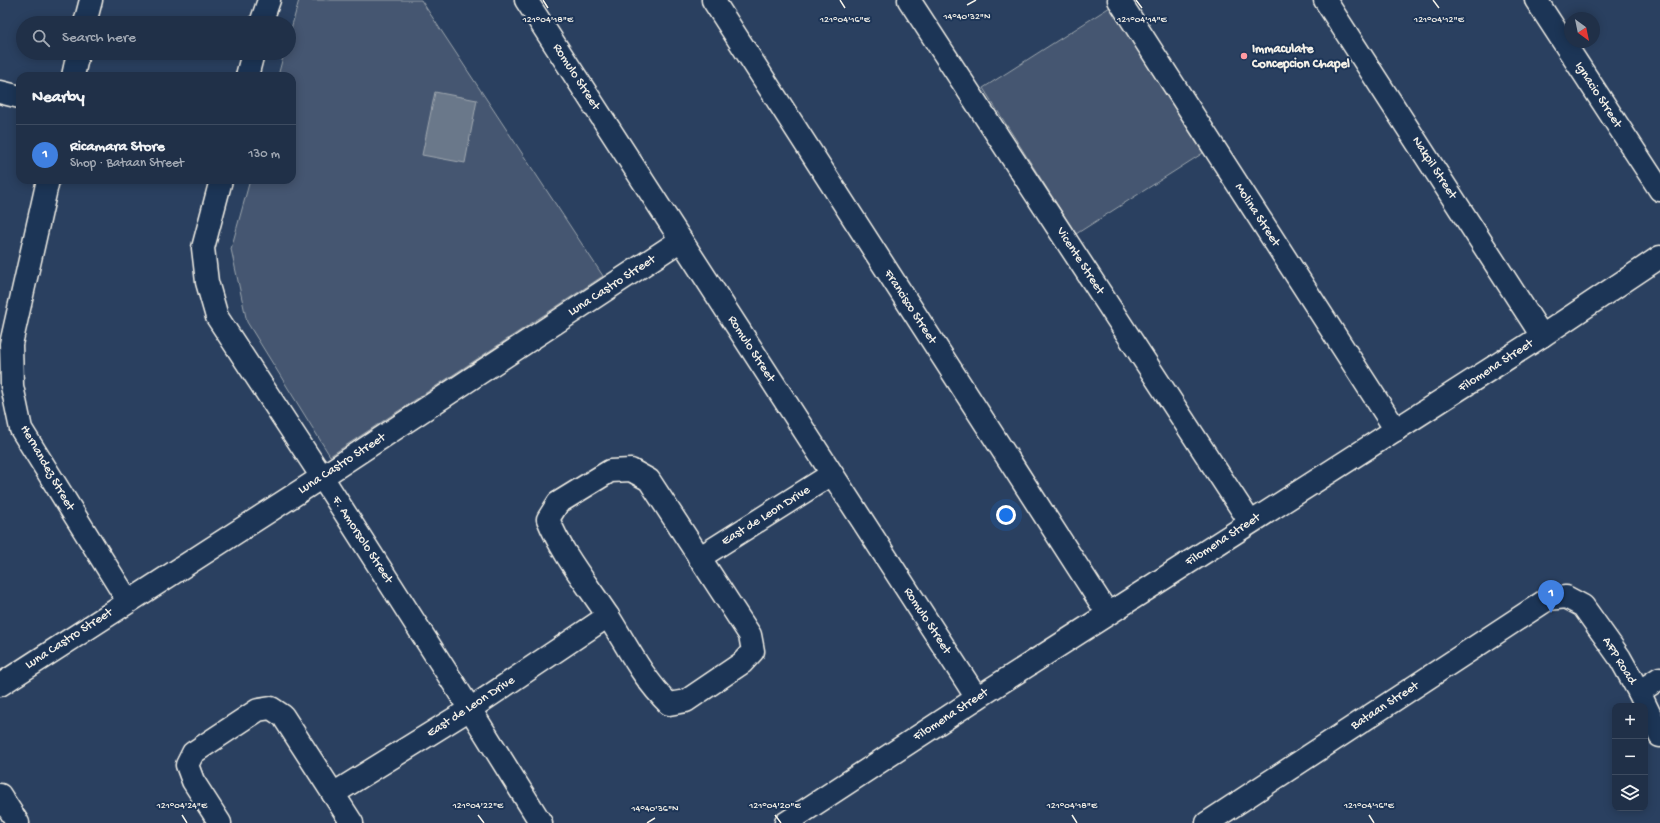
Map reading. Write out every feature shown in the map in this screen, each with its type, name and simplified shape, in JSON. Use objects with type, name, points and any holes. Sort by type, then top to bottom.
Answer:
[{"type":"street","points":[[87,16],[91,0]]},
{"type":"street","points":[[263,16],[269,0]]},
{"type":"street","name":"Romulo Street","points":[[526,0],[977,698]]},
{"type":"street","name":"Francisco Street","points":[[712,0],[1108,614]]},
{"type":"street","name":"Vicente Street","points":[[909,0],[1250,522]]},
{"type":"street","name":"Molina Street","points":[[1119,0],[1396,430]]},
{"type":"street","name":"Nakpil Street","points":[[1326,0],[1542,336]]},
{"type":"street","name":"Ignacio Street","points":[[1536,0],[1660,190]]},
{"type":"street","points":[[74,72],[76,60]]},
{"type":"street","points":[[248,72],[251,60]]},
{"type":"street","points":[[0,92],[16,96]]},
{"type":"street","name":"Hernandez Street","points":[[47,184],[11,344],[12,386],[21,430],[128,601]]},
{"type":"street","name":"F. Amorsolo Street","points":[[219,184],[203,248],[207,282],[216,317],[322,477],[541,823]]},
{"type":"street","name":"Luna Castro Street","points":[[0,685],[322,477],[681,240]]},
{"type":"street","name":"Filomena Street","points":[[786,823],[1250,522],[1542,336],[1660,257]]},
{"type":"street","points":[[630,470],[649,480],[750,635],[753,651],[742,663],[686,701],[669,704],[654,690],[608,616],[555,538],[548,520],[558,503],[610,471],[630,470]]},
{"type":"street","name":"East de Leon Drive","points":[[699,558],[832,474]]},
{"type":"street","name":"AFP Road","points":[[1566,597],[1583,606],[1620,658],[1639,692],[1660,736]]},
{"type":"street","name":"Bataan Street","points":[[1206,823],[1548,599],[1566,597]]},
{"type":"street","name":"East de Leon Drive","points":[[333,794],[470,709],[608,616]]},
{"type":"street","points":[[1639,692],[1660,678]]},
{"type":"street","points":[[220,823],[193,781],[187,766],[194,753],[258,710],[272,708],[282,716],[352,823]]},
{"type":"street","points":[[0,795],[18,823]]},
{"type":"shaded area","points":[[299,0],[421,0],[603,276],[330,456],[247,322],[231,249],[249,184],[296,184],[296,72],[279,72],[282,60],[296,60],[296,16],[295,16]]},
{"type":"shaded area","points":[[1110,7],[1203,153],[1076,234],[983,88]]},
{"type":"shaded area","points":[[435,92],[477,100],[465,163],[422,155]]},
{"type":"place","name":"Immaculate Concepcion Chapel","points":[[1244,56]]},
{"type":"place","name":"Ricamara Store","points":[[1551,613]]}]
